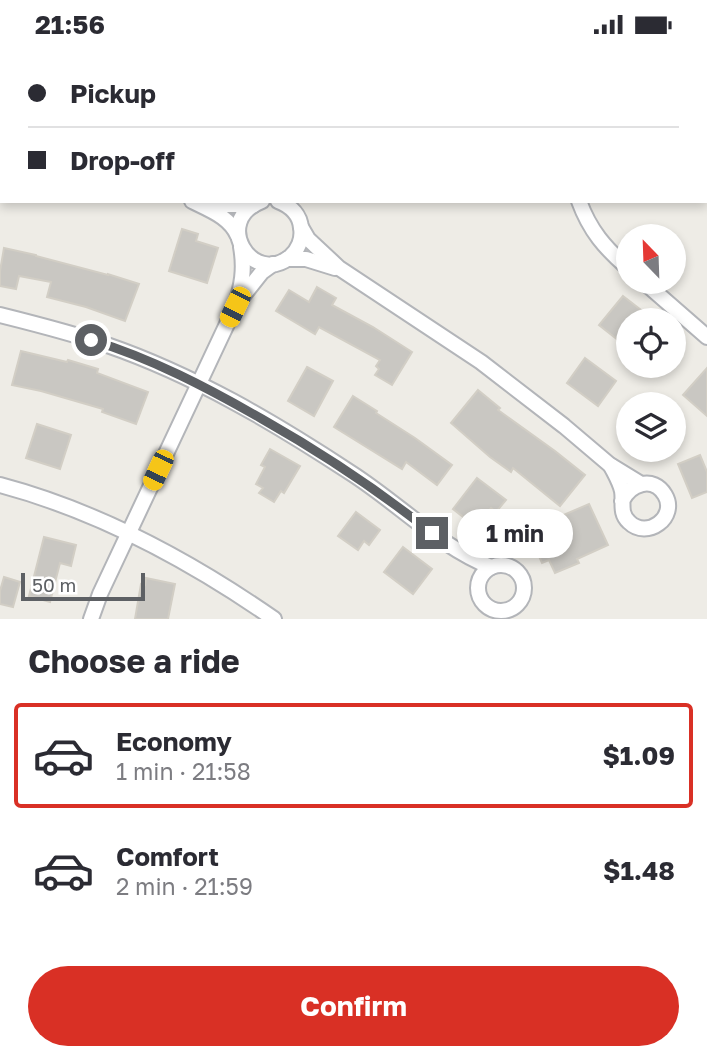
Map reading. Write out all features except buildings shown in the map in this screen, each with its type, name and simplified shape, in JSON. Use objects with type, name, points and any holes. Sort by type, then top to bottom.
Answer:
[{"type":"street","points":[[91,619],[100,594],[235,307],[242,286],[244,261],[234,227],[196,203]]},
{"type":"street","points":[[210,203],[258,203]]},
{"type":"street","points":[[258,203],[243,215],[238,226],[239,242],[257,262],[273,264]]},
{"type":"street","points":[[282,203],[289,206],[308,239],[343,271],[481,362],[610,465],[641,484],[654,485],[664,494],[668,507],[659,524],[641,529],[630,524],[623,513],[622,490],[610,465]]},
{"type":"street","points":[[287,259],[295,252],[302,233],[297,203]]},
{"type":"street","points":[[580,203],[590,227],[616,257]]},
{"type":"street","points":[[235,307],[262,272],[287,259],[306,259],[343,271]]},
{"type":"street","points":[[658,294],[707,337]]},
{"type":"street","points":[[0,315],[109,345],[199,384],[354,474],[454,549],[491,567]]},
{"type":"street","points":[[622,501],[629,490],[641,484]]},
{"type":"street","points":[[0,485],[48,500],[128,534],[221,584],[274,619]]},
{"type":"street","points":[[454,549],[473,575],[478,589],[483,601],[492,609],[510,609],[520,601],[524,589],[521,576],[511,567],[498,565],[491,567],[481,577],[478,589]]},
{"type":"street","points":[[79,619],[100,594]]},
{"type":"route","points":[[91,340],[109,345],[199,384],[252,413],[354,474],[432,533]]}]
